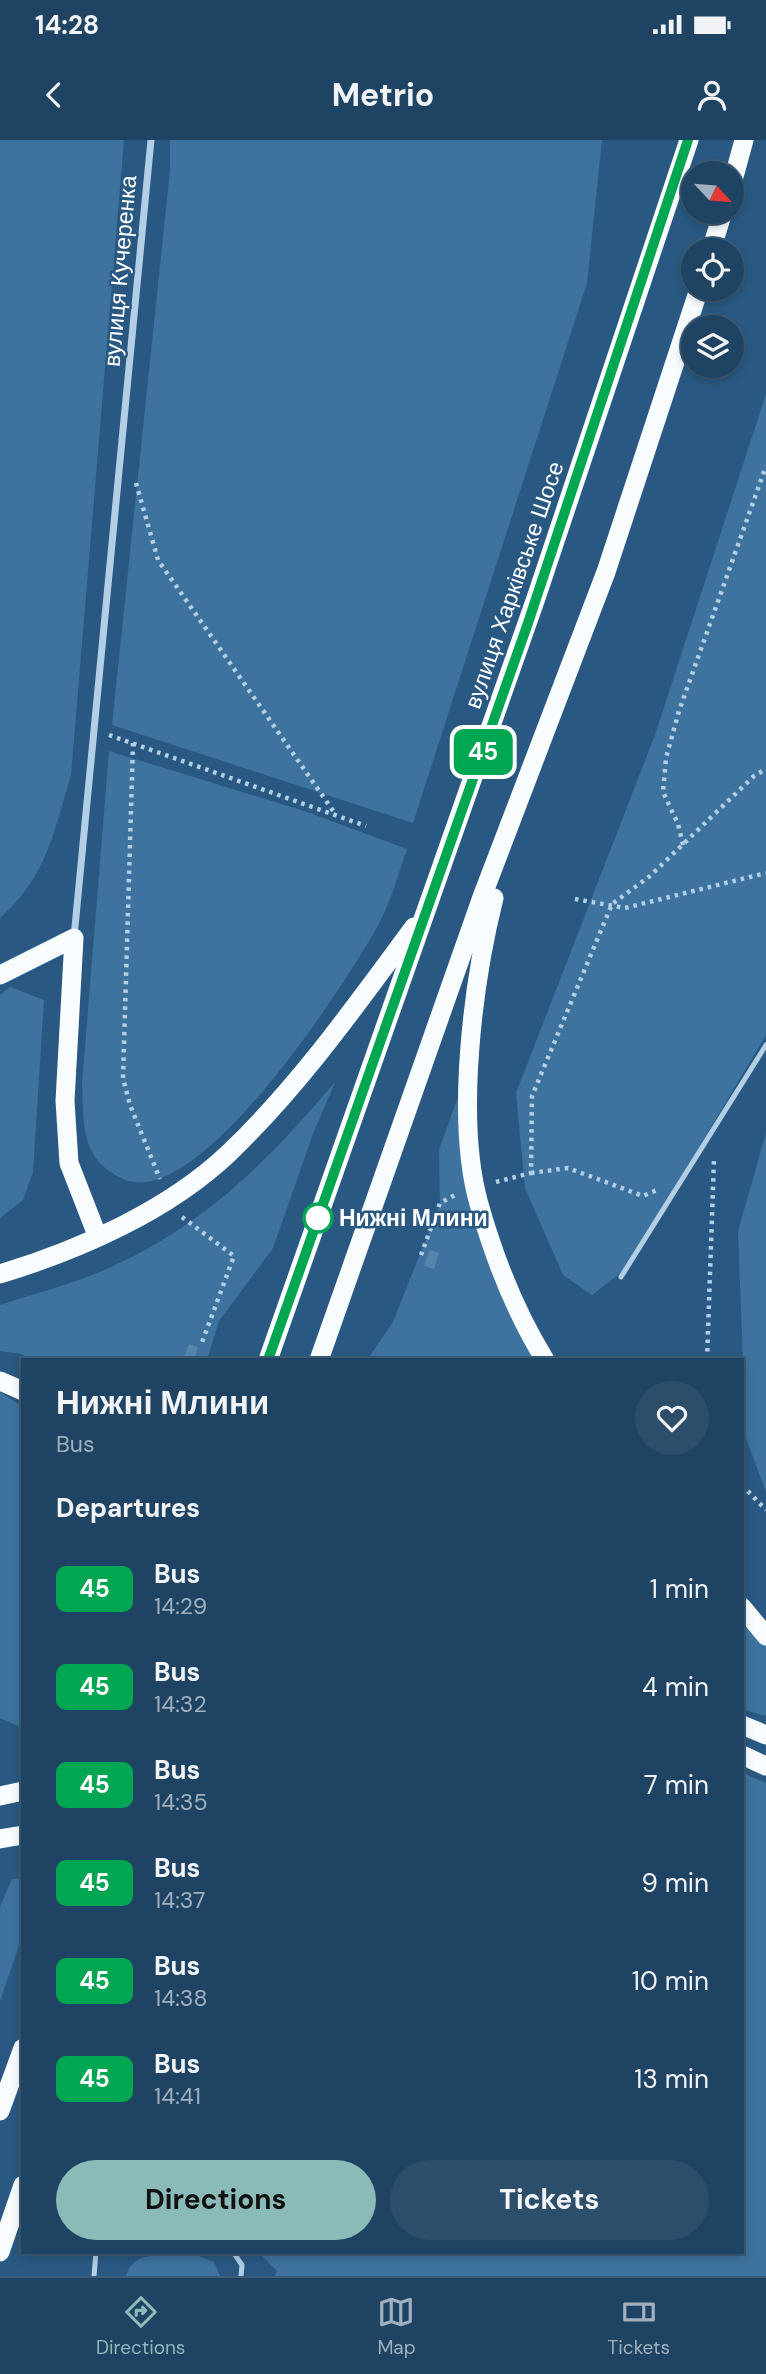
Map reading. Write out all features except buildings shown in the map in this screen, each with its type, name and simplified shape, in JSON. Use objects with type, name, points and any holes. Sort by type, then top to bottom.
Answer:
[{"type":"highway","name":"вулиця Харківське Шосе","points":[[269,1358],[618,357],[688,140]]},
{"type":"highway","points":[[738,161],[744,140]]},
{"type":"highway","points":[[320,1358],[482,897],[606,572],[695,301]]},
{"type":"highway","points":[[544,740],[488,922],[474,1018],[469,1116],[478,1203],[522,1321],[544,1358]]},
{"type":"highway","points":[[0,1274],[57,1254],[170,1197],[229,1153],[337,1032],[427,909]]},
{"type":"highway","points":[[0,975],[74,938],[65,1101],[69,1163],[97,1235]]},
{"type":"highway","points":[[0,1381],[21,1390]]},
{"type":"highway","points":[[744,1609],[766,1636]]},
{"type":"highway","points":[[744,1727],[766,1735]]},
{"type":"highway","points":[[744,1756],[766,1766]]},
{"type":"highway","points":[[0,1796],[21,1791]]},
{"type":"highway","points":[[0,1839],[21,1835]]},
{"type":"highway","points":[[0,2111],[21,2053]]},
{"type":"highway","points":[[0,2252],[21,2191]]},
{"type":"street","name":"вулиця Кучеренка","points":[[74,938],[124,444],[151,140]]},
{"type":"lane","points":[[621,1277],[766,1045]]},
{"type":"lane","points":[[94,2276],[96,2254]]},
{"type":"lane","points":[[235,2254],[243,2264],[241,2276]]},
{"type":"path","points":[[124,444],[158,560],[336,815]]},
{"type":"path","points":[[683,845],[678,824],[663,792],[666,758],[679,711],[766,466]]},
{"type":"path","points":[[95,730],[366,826]]},
{"type":"path","points":[[133,743],[123,1078],[130,1105],[160,1179]]},
{"type":"path","points":[[531,1173],[532,1096],[612,904],[650,876],[766,769]]},
{"type":"path","points":[[575,899],[625,908],[766,873]]},
{"type":"path","points":[[707,1358],[715,1126]]},
{"type":"path","points":[[498,1182],[531,1173],[568,1168],[643,1196],[679,1184]]},
{"type":"path","points":[[421,1255],[440,1203],[465,1190]]},
{"type":"path","points":[[179,1214],[234,1256],[201,1345]]},
{"type":"path","points":[[744,1487],[766,1510]]},
{"type":"shaded area","points":[[0,140],[124,140],[71,775],[39,869],[29,886],[0,918]]},
{"type":"shaded area","points":[[170,140],[602,140],[587,283],[413,823],[112,725],[170,170]]},
{"type":"shaded area","points":[[766,394],[766,1035],[627,1268],[592,1295],[563,1275],[525,1188],[516,1093],[655,735]]},
{"type":"shaded area","points":[[109,751],[304,811],[407,849],[381,920],[334,996],[302,1041],[228,1129],[190,1162],[154,1180],[123,1179],[99,1162],[87,1140],[83,1114],[82,1084]]},
{"type":"shaded area","points":[[10,987],[44,1000],[33,1172],[23,1200],[0,1218],[0,995]]},
{"type":"shaded area","points":[[335,1082],[313,1134],[273,1248],[219,1321],[208,1358],[29,1358],[0,1351],[0,1305],[98,1273],[145,1250],[177,1231],[234,1188],[286,1138]]},
{"type":"shaded area","points":[[458,1097],[463,1155],[538,1358],[368,1358],[393,1322],[440,1204],[439,1150]]},
{"type":"shaded area","points":[[766,1133],[766,1492],[746,1438],[738,1231]]},
{"type":"shaded area","points":[[0,1392],[21,1406],[21,1727],[0,1718]]},
{"type":"shaded area","points":[[744,1618],[766,1644],[766,1716],[744,1710]]},
{"type":"shaded area","points":[[744,1774],[766,1783],[766,2276],[275,2276],[277,2271],[260,2254],[744,2254]]},
{"type":"shaded area","points":[[21,1878],[21,1940],[0,2001],[0,1907],[12,1879]]},
{"type":"shaded area","points":[[196,2255],[214,2262],[220,2276],[126,2276],[134,2263],[145,2257]]},
{"type":"bus line","name":"45","points":[[269,1358],[528,623],[688,140]]},
{"type":"place","name":"Нижні Млини","points":[[318,1218]]}]
